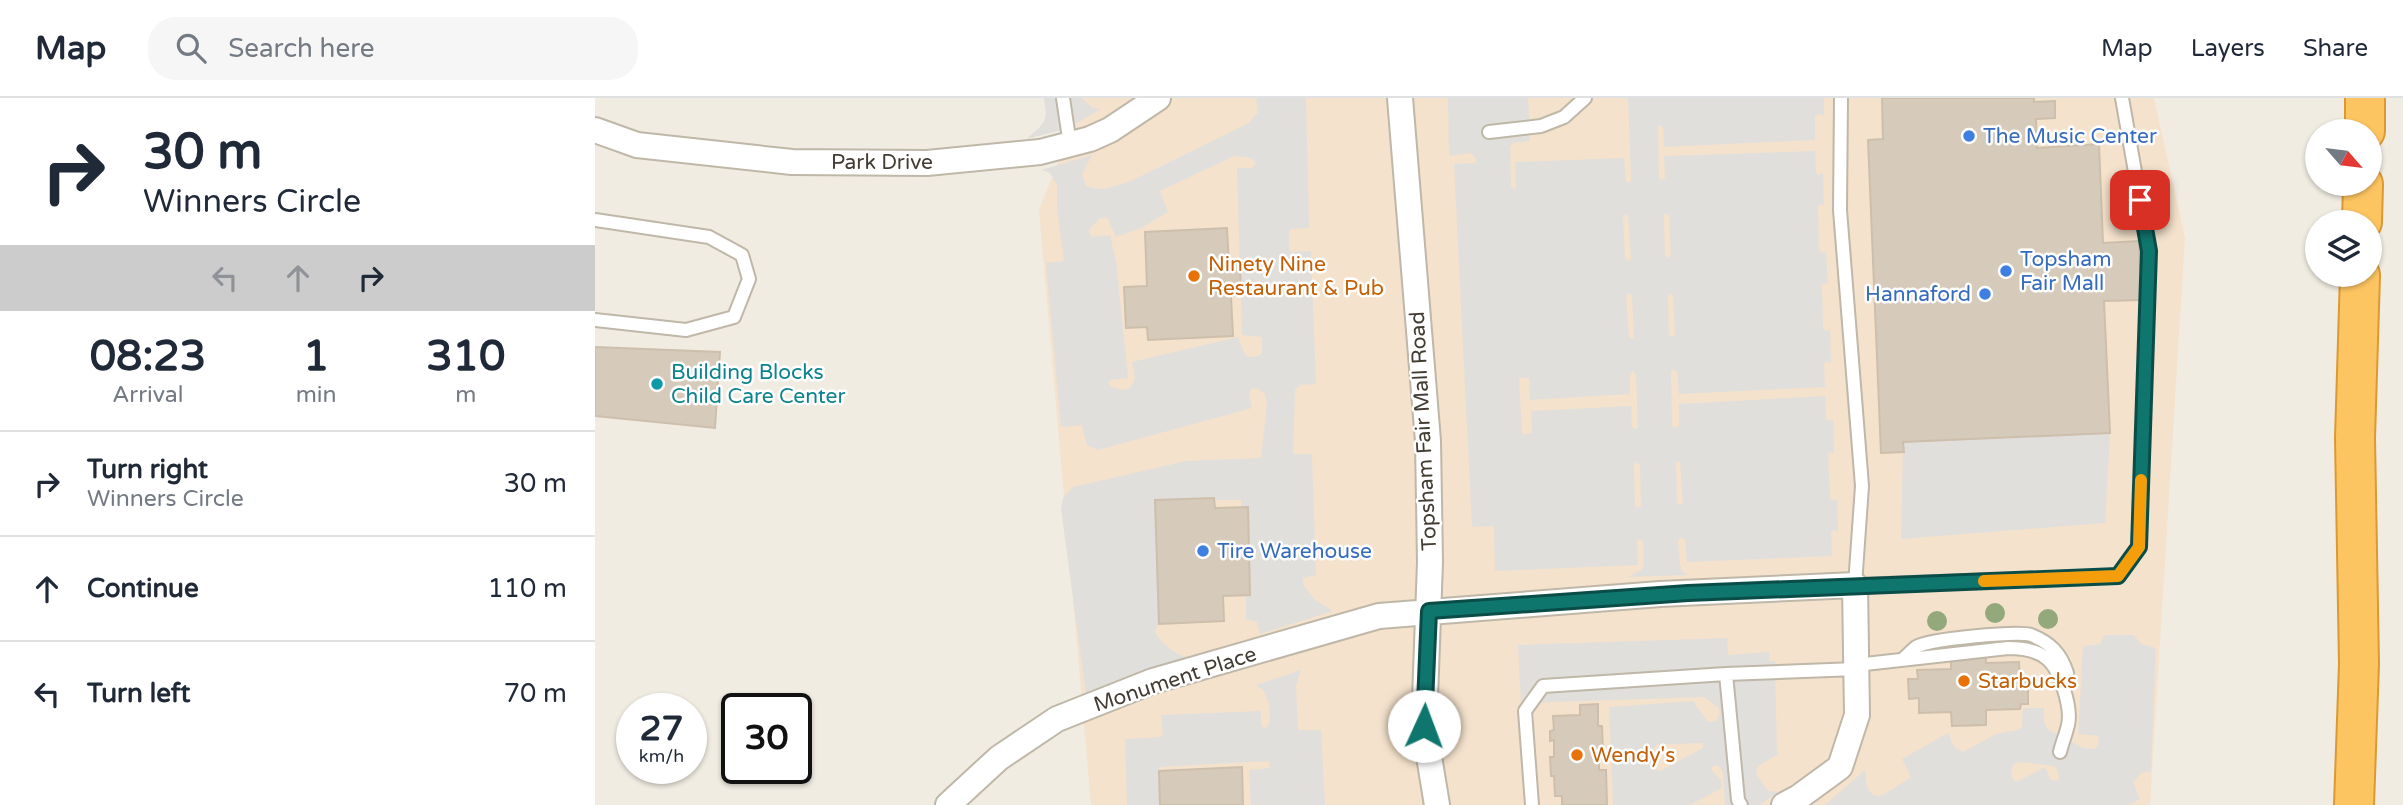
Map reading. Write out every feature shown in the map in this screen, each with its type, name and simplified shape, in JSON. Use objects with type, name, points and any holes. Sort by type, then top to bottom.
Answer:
[{"type":"highway","points":[[2365,98],[2365,119]]},
{"type":"highway","points":[[2354,805],[2359,664],[2355,438],[2360,287]]},
{"type":"street","name":"Park Drive","points":[[595,130],[638,145],[792,162],[927,163],[1040,152],[1070,145],[1110,131],[1158,98]]},
{"type":"street","name":"Topsham Fair Mall Road","points":[[1399,98],[1428,441],[1429,611],[1424,726],[1437,805]]},
{"type":"street","name":"Monument Place","points":[[948,805],[999,758],[1057,719],[1153,681],[1379,616],[1660,594],[1855,585]]},
{"type":"street","points":[[1784,805],[1840,766],[1857,715],[1855,585]]},
{"type":"lane","points":[[1063,98],[1070,145]]},
{"type":"lane","points":[[1489,132],[1541,126],[1564,117],[1585,98]]},
{"type":"lane","points":[[1842,98],[1840,210],[1862,486],[1855,585],[2118,576],[2139,547],[2149,251],[2122,98]]},
{"type":"lane","points":[[595,220],[709,237],[742,255],[749,279],[734,317],[686,330],[595,320]]},
{"type":"lane","points":[[1532,805],[1525,711],[1543,686],[1856,667],[1904,658],[2022,648],[2043,655],[2050,661],[2066,694],[2069,722],[2060,752]]},
{"type":"lane","points":[[1726,674],[1738,800],[1741,805]]},
{"type":"shaded area","points":[[1044,98],[1082,98],[1093,108],[1101,109],[1066,129],[1026,139],[1044,121]]},
{"type":"shaded area","name":"Topsham Fair Mall","points":[[1084,98],[2154,98],[2185,238],[2150,805],[1091,805],[1039,210]]},
{"type":"shaded area","points":[[1256,98],[1306,98],[1309,228],[1289,231],[1289,250],[1311,251],[1316,384],[1300,385],[1295,390],[1293,454],[1312,454],[1316,575],[1303,578],[1303,585],[1315,600],[1333,611],[1260,634],[1257,622],[1246,619],[1246,595],[1250,594],[1247,507],[1242,507],[1241,500],[1155,500],[1159,624],[1155,630],[1164,644],[1187,658],[1086,695],[1061,509],[1063,498],[1073,487],[1186,461],[1261,458],[1267,405],[1265,394],[1256,388],[1251,389],[1249,394],[1252,408],[1098,450],[1087,445],[1082,425],[1061,427],[1046,263],[1064,261],[1057,208],[1057,185],[1050,173],[1041,170],[1092,155],[1082,174],[1086,186],[1109,188],[1131,181],[1249,123],[1258,112]],"holes":[[[1234,156],[1251,158],[1256,163],[1252,168],[1237,168],[1242,335],[1262,337],[1262,353],[1248,357],[1238,337],[1132,362],[1135,379],[1130,388],[1123,390],[1111,387],[1108,383],[1110,380],[1128,378],[1116,261],[1110,235],[1091,237],[1089,230],[1099,219],[1105,217],[1116,237],[1141,228],[1168,212],[1160,191]]]},
{"type":"shaded area","points":[[1448,98],[1528,98],[1530,141],[1510,146],[1511,187],[1514,189],[1515,162],[1624,158],[1626,182],[1629,183],[1628,98],[1824,98],[1824,116],[1818,114],[1815,117],[1815,140],[1664,147],[1663,128],[1660,125],[1658,127],[1659,178],[1662,180],[1665,178],[1664,156],[1815,151],[1816,173],[1823,173],[1824,206],[1821,204],[1818,207],[1819,250],[1822,253],[1826,251],[1828,284],[1822,285],[1823,329],[1830,329],[1831,363],[1827,361],[1824,364],[1825,387],[1679,394],[1677,372],[1673,369],[1672,426],[1679,426],[1679,404],[1825,396],[1826,418],[1829,421],[1833,419],[1834,454],[1828,454],[1830,498],[1833,501],[1837,499],[1838,532],[1831,532],[1832,556],[1687,562],[1685,540],[1682,537],[1678,541],[1680,565],[1682,571],[1688,575],[1629,577],[1644,565],[1643,542],[1640,539],[1637,541],[1638,565],[1495,571],[1494,526],[1472,527],[1454,164],[1477,163],[1470,153],[1449,156]],"holes":[[[1666,213],[1669,216],[1671,255],[1668,258],[1665,255]],[[1625,214],[1628,216],[1631,258],[1629,261],[1625,258],[1623,217]],[[1629,293],[1632,296],[1634,337],[1629,337],[1626,296]],[[1671,293],[1675,335],[1669,335],[1668,296]],[[1633,371],[1636,375],[1636,429],[1632,427],[1631,406],[1531,411],[1532,433],[1522,434],[1519,378],[1529,378],[1530,400],[1630,394],[1630,374]],[[1678,461],[1683,503],[1677,503],[1676,463]],[[1637,462],[1640,465],[1641,506],[1635,506],[1634,465]]]},
{"type":"shaded area","points":[[2110,433],[2105,523],[1901,539],[1903,442]]},
{"type":"shaded area","points":[[2105,635],[2134,635],[2141,644],[2156,648],[2151,771],[2141,773],[2133,782],[2140,799],[2129,805],[1825,805],[1865,770],[1867,787],[1872,794],[1885,794],[1911,777],[1902,759],[1948,733],[1954,747],[1963,752],[1996,734],[2018,730],[2022,727],[2023,708],[2044,708],[2047,729],[2083,748],[2094,749],[2098,745],[2099,736],[2078,734],[2083,646],[2100,644]],"holes":[[[2021,762],[2053,766],[2057,769],[2058,781],[2051,780],[2045,767],[2018,781],[2014,781],[2011,773],[2012,767]]]},
{"type":"shaded area","points":[[1727,638],[1728,655],[1769,652],[1769,661],[1775,661],[1777,755],[1758,766],[1756,774],[1768,791],[1778,792],[1760,805],[1725,805],[1723,772],[1718,765],[1712,767],[1712,771],[1721,780],[1722,788],[1690,805],[1613,805],[1609,707],[1693,701],[1708,722],[1716,721],[1720,714],[1718,707],[1704,697],[1521,703],[1518,645]],"holes":[[[1703,744],[1703,748],[1662,770],[1654,768],[1653,750],[1657,745]]]},
{"type":"shaded area","points":[[1301,670],[1296,685],[1298,730],[1321,730],[1325,805],[1251,805],[1249,770],[1270,768],[1269,761],[1159,767],[1160,805],[1127,805],[1125,739],[1160,737],[1163,733],[1161,715],[1261,711],[1261,725],[1265,729],[1270,722],[1269,703],[1263,690],[1256,685]]},
{"type":"building","name":"Topsham Fair Mall","points":[[1882,98],[2034,98],[2034,102],[2055,101],[2055,118],[2036,119],[2037,148],[2099,144],[2103,243],[2139,241],[2141,300],[2104,301],[2110,433],[1903,442],[1904,452],[1881,453],[1868,140],[1883,139]]},
{"type":"building","name":"Ninety Nine Restaurant & Pub","points":[[1227,228],[1229,266],[1240,265],[1241,296],[1231,296],[1233,336],[1148,340],[1147,327],[1126,328],[1124,287],[1147,286],[1145,232]]},
{"type":"building","name":"Building Blocks Child Care Center","points":[[595,347],[720,352],[715,428],[595,416]]},
{"type":"building","name":"Tire Warehouse","points":[[1214,498],[1215,508],[1248,507],[1250,595],[1223,596],[1224,621],[1159,624],[1155,500]]},
{"type":"building","name":"Starbucks","points":[[1985,636],[1986,663],[2019,662],[2020,681],[2028,681],[2028,704],[2021,704],[2020,709],[1986,710],[1986,725],[1952,726],[1951,712],[1919,713],[1919,698],[1909,699],[1908,679],[1918,679],[1917,670],[1951,669],[1951,637]]},
{"type":"building","name":"Wendy's","points":[[1598,704],[1598,726],[1602,726],[1603,754],[1599,754],[1599,770],[1606,770],[1607,805],[1562,805],[1562,796],[1555,796],[1554,776],[1551,776],[1550,757],[1554,757],[1554,740],[1550,741],[1550,731],[1554,730],[1553,716],[1580,715],[1580,705]]},
{"type":"building","points":[[1242,767],[1243,805],[1160,805],[1159,771]]},
{"type":"slow traffic","points":[[1984,581],[2118,576],[2139,547],[2141,480]]},
{"type":"place","name":"The Music Center","points":[[1969,136]]},
{"type":"place","name":"Topsham Fair Mall","points":[[2006,271]]},
{"type":"place","name":"Ninety Nine Restaurant & Pub","points":[[1194,276]]},
{"type":"place","name":"Hannaford","points":[[1985,294]]},
{"type":"place","name":"Building Blocks Child Care Center","points":[[657,384]]},
{"type":"place","name":"Tire Warehouse","points":[[1203,551]]},
{"type":"place","name":"Starbucks","points":[[1964,681]]},
{"type":"place","name":"Wendy's","points":[[1577,755]]},
{"type":"route","points":[[1424,726],[1429,611],[1688,593],[2118,576],[2139,547],[2149,251],[2140,200]]}]
